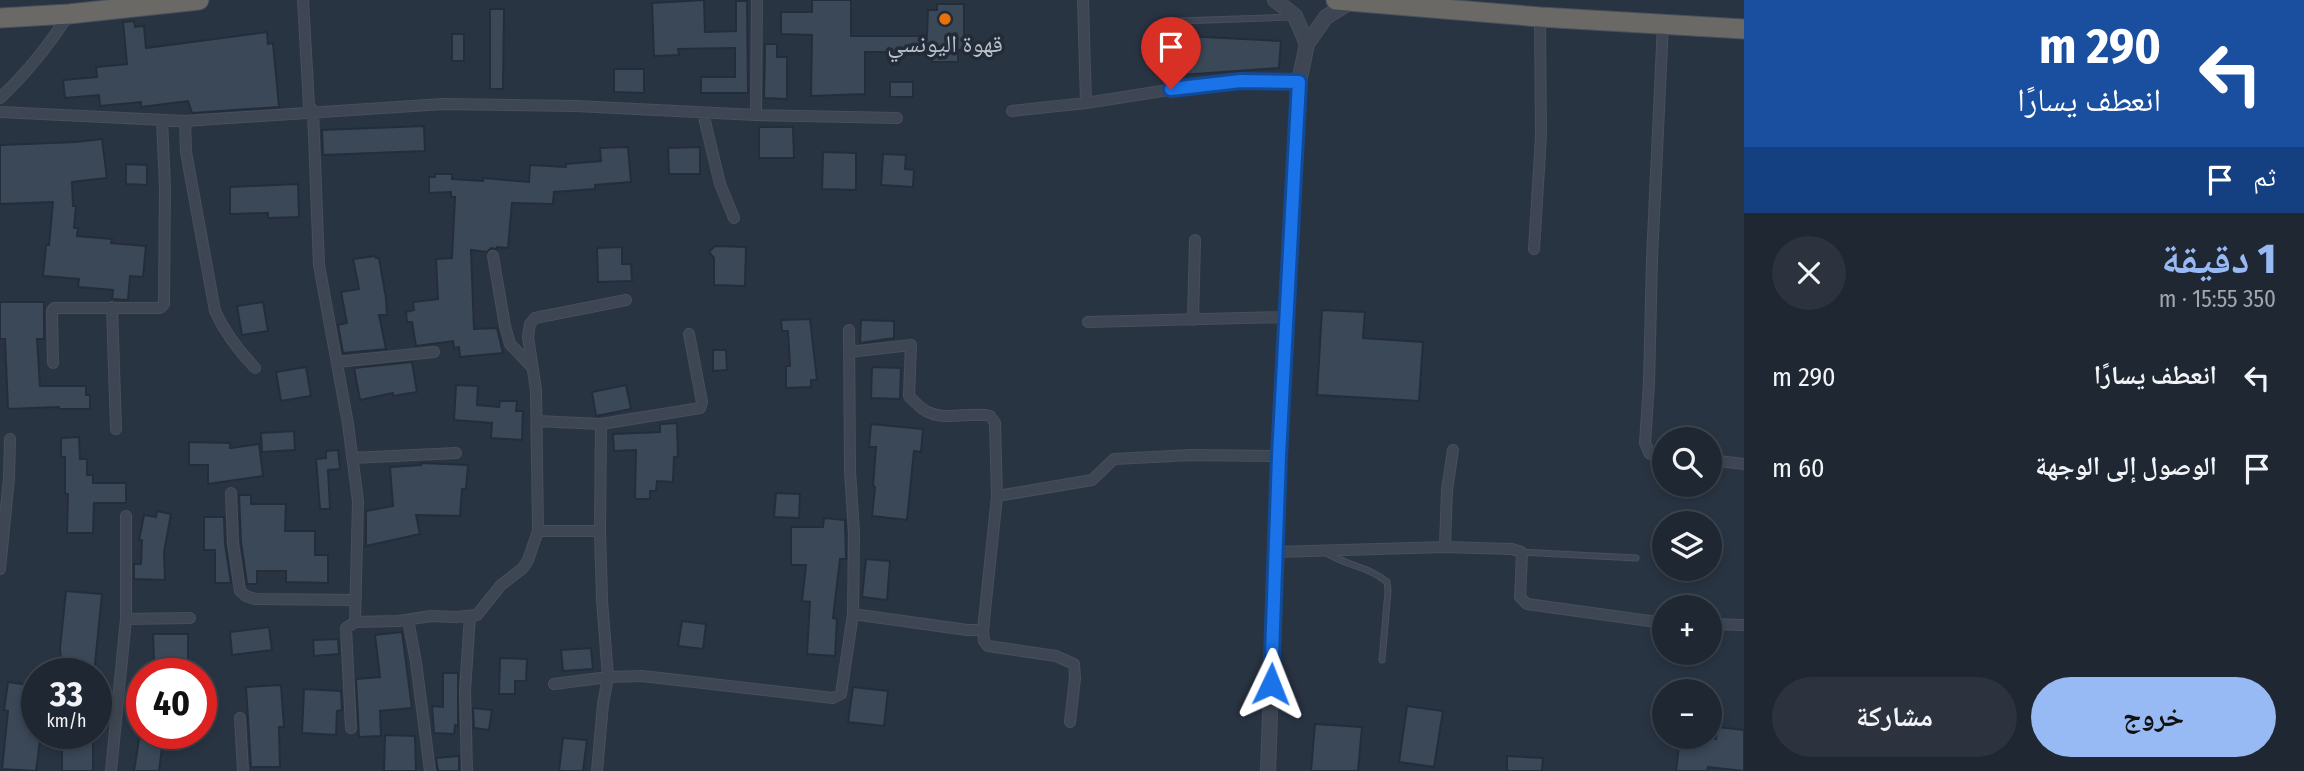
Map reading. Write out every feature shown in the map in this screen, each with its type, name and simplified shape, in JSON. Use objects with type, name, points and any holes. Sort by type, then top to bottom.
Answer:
[{"type":"highway","points":[[0,18],[69,14],[199,0]]},
{"type":"highway","points":[[1344,1],[1540,17],[1744,29]]},
{"type":"highway","points":[[1663,24],[1700,18],[1744,19]]},
{"type":"street","points":[[303,0],[309,105],[313,111],[319,265],[358,500],[355,622]]},
{"type":"street","points":[[756,115],[757,0]]},
{"type":"street","points":[[1083,0],[1086,103]]},
{"type":"street","points":[[1275,0],[1294,16],[1307,44]]},
{"type":"street","points":[[1268,771],[1279,456],[1299,82],[1307,44],[1326,17],[1344,1]]},
{"type":"street","points":[[0,98],[47,47],[69,14]]},
{"type":"street","points":[[1534,249],[1541,136],[1540,17]]},
{"type":"street","points":[[1652,454],[1645,443],[1663,24]]},
{"type":"street","points":[[1012,111],[1218,83],[1299,82]]},
{"type":"street","points":[[0,112],[185,121],[443,104],[576,106],[756,115],[897,118]]},
{"type":"street","points":[[703,113],[720,184],[734,219]]},
{"type":"street","points":[[53,363],[52,309],[160,308],[165,302],[162,121]]},
{"type":"street","points":[[185,121],[186,152],[215,311],[230,340],[255,368]]},
{"type":"street","points":[[1193,320],[1195,240]]},
{"type":"street","points":[[493,256],[510,344],[531,366]]},
{"type":"street","points":[[351,728],[346,628],[355,622],[408,620],[431,615],[477,615],[500,584],[523,568],[528,560],[538,531],[536,390],[528,337],[530,324],[536,318],[626,300]]},
{"type":"street","points":[[112,307],[116,429]]},
{"type":"street","points":[[1088,321],[1286,317]]},
{"type":"street","points":[[554,684],[642,676],[838,697],[841,694],[853,614],[854,533],[850,471],[849,330]]},
{"type":"street","points":[[537,421],[601,424],[700,408],[702,402],[690,334]]},
{"type":"street","points":[[849,352],[911,345],[909,396],[926,411],[939,415],[974,413],[990,416],[995,423],[997,496],[984,641],[988,646],[1056,656],[1074,664],[1070,722]]},
{"type":"street","points":[[337,362],[434,352]]},
{"type":"street","points":[[597,771],[608,677],[600,531],[601,424]]},
{"type":"street","points":[[0,569],[10,439]]},
{"type":"street","points":[[1445,547],[1447,490],[1453,450]]},
{"type":"street","points":[[352,458],[456,453]]},
{"type":"street","points":[[997,496],[1092,480],[1114,459],[1192,455],[1279,456]]},
{"type":"street","points":[[1722,461],[1744,464]]},
{"type":"street","points":[[231,492],[240,591],[255,599],[356,600]]},
{"type":"street","points":[[111,771],[126,619],[126,516]]},
{"type":"street","points":[[538,531],[600,531]]},
{"type":"street","points":[[1276,552],[1445,547],[1512,549],[1521,552],[1520,597],[1527,604],[1652,620]]},
{"type":"street","points":[[853,614],[983,630]]},
{"type":"street","points":[[467,771],[465,690],[470,616]]},
{"type":"street","points":[[126,619],[190,618]]},
{"type":"street","points":[[408,620],[430,771]]},
{"type":"street","points":[[1722,624],[1744,625]]},
{"type":"street","points":[[240,719],[243,771]]},
{"type":"lane","points":[[1179,21],[1294,16]]},
{"type":"lane","points":[[1322,551],[1341,562],[1362,567],[1387,582],[1382,660]]},
{"type":"lane","points":[[1521,552],[1636,558]]},
{"type":"building","points":[[704,0],[705,32],[736,31],[736,1],[747,1],[748,93],[701,93],[701,77],[735,77],[735,48],[678,49],[679,55],[654,56],[652,3]]},
{"type":"building","points":[[812,0],[851,0],[851,36],[927,36],[928,10],[937,10],[937,4],[964,4],[964,50],[958,50],[958,62],[932,62],[932,52],[865,52],[865,94],[811,96],[812,35],[781,34],[781,12],[812,12]]},
{"type":"building","points":[[490,9],[504,9],[503,89],[490,89]]},
{"type":"building","points":[[134,21],[135,27],[144,26],[146,48],[267,32],[268,44],[273,43],[279,107],[192,113],[188,101],[141,107],[141,102],[100,106],[99,95],[65,98],[63,80],[97,77],[96,67],[127,64],[123,22]]},
{"type":"building","points":[[452,34],[464,34],[464,61],[452,61]]},
{"type":"building","points":[[1166,35],[1281,41],[1279,68],[1166,76]]},
{"type":"building","points":[[765,44],[777,44],[777,57],[787,57],[787,99],[764,98]]},
{"type":"building","points":[[614,69],[644,69],[644,93],[614,92]]},
{"type":"building","points":[[890,82],[913,82],[913,97],[890,97]]},
{"type":"building","points":[[424,126],[425,151],[323,155],[322,130]]},
{"type":"building","points":[[759,127],[793,127],[794,158],[759,158]]},
{"type":"building","points":[[102,139],[107,178],[72,182],[73,206],[76,206],[74,228],[78,228],[77,236],[146,246],[143,277],[130,276],[128,300],[112,299],[113,290],[78,287],[79,279],[43,276],[53,202],[0,204],[0,145]]},
{"type":"building","points":[[628,147],[631,182],[595,185],[595,189],[554,192],[553,204],[512,203],[508,248],[491,248],[487,252],[471,250],[474,329],[497,328],[503,353],[460,357],[459,347],[454,348],[453,341],[416,346],[412,322],[407,322],[406,312],[414,310],[413,302],[438,299],[436,259],[452,258],[455,197],[451,197],[451,192],[429,193],[429,177],[435,177],[435,174],[452,174],[452,179],[483,181],[483,178],[529,182],[530,165],[566,167],[566,164],[601,161],[600,148]]},
{"type":"building","points":[[700,147],[700,174],[669,174],[668,148]]},
{"type":"building","points":[[823,152],[856,153],[856,190],[822,189]]},
{"type":"building","points":[[883,154],[906,155],[905,169],[914,170],[913,187],[881,185]]},
{"type":"building","points":[[126,164],[147,165],[147,185],[126,184]]},
{"type":"building","points":[[298,184],[299,217],[268,218],[268,213],[230,214],[230,187]]},
{"type":"building","points":[[715,246],[746,247],[745,286],[714,285],[714,258],[709,252]]},
{"type":"building","points":[[622,247],[622,264],[631,264],[632,281],[598,282],[597,248]]},
{"type":"building","points":[[376,256],[379,258],[386,298],[387,315],[379,315],[386,349],[343,353],[338,325],[347,323],[341,292],[359,289],[353,259]]},
{"type":"building","points":[[0,302],[44,302],[44,339],[37,339],[40,386],[86,386],[86,395],[90,395],[90,409],[8,409],[5,339],[0,339]]},
{"type":"building","points":[[263,302],[268,331],[242,335],[237,306]]},
{"type":"building","points":[[1322,310],[1365,312],[1363,338],[1423,342],[1419,401],[1317,395]]},
{"type":"building","points":[[810,319],[817,380],[811,380],[811,387],[786,388],[786,366],[790,366],[788,331],[782,331],[781,320]]},
{"type":"building","points":[[861,320],[894,321],[894,338],[860,343]]},
{"type":"building","points":[[713,350],[726,350],[727,370],[713,371]]},
{"type":"building","points":[[412,362],[417,392],[393,396],[393,393],[360,400],[354,368]]},
{"type":"building","points":[[306,367],[311,396],[281,401],[276,372]]},
{"type":"building","points":[[872,367],[901,368],[900,399],[871,398]]},
{"type":"building","points":[[456,385],[478,386],[477,405],[499,407],[500,401],[517,401],[516,411],[523,411],[522,440],[491,438],[492,423],[454,420]]},
{"type":"building","points":[[626,385],[631,409],[596,416],[592,392]]},
{"type":"building","points":[[677,423],[678,457],[674,457],[673,482],[657,481],[656,491],[650,491],[650,499],[635,499],[636,450],[614,451],[613,434],[660,432],[660,424]]},
{"type":"building","points":[[871,424],[923,429],[921,452],[914,451],[907,520],[872,516],[876,447],[869,447]]},
{"type":"building","points":[[294,431],[295,450],[262,452],[261,433]]},
{"type":"building","points":[[79,437],[80,459],[87,459],[87,475],[93,475],[93,483],[126,483],[126,503],[94,503],[93,533],[67,533],[68,494],[65,494],[65,457],[61,457],[61,438]]},
{"type":"building","points":[[189,442],[230,443],[230,448],[259,444],[263,476],[208,484],[208,465],[189,465]]},
{"type":"building","points":[[338,450],[340,469],[328,470],[330,509],[320,509],[316,459],[326,458],[326,451]]},
{"type":"building","points":[[421,463],[468,465],[466,489],[462,489],[460,516],[416,515],[420,534],[366,546],[366,511],[393,506],[390,467]]},
{"type":"building","points":[[776,493],[800,494],[799,518],[774,517]]},
{"type":"building","points":[[239,495],[251,495],[251,504],[286,504],[285,531],[315,531],[315,555],[328,555],[328,583],[286,582],[286,571],[257,571],[257,584],[247,584],[241,542]]},
{"type":"building","points":[[157,511],[171,514],[164,552],[165,580],[134,579],[134,564],[141,564],[142,540],[139,540],[144,515],[156,517]]},
{"type":"building","points":[[204,517],[224,517],[231,583],[215,583],[215,550],[204,550]]},
{"type":"building","points":[[824,518],[845,520],[846,559],[840,559],[833,618],[837,619],[835,656],[807,654],[810,602],[802,601],[806,565],[791,565],[791,527],[823,527]]},
{"type":"building","points":[[866,559],[890,561],[887,600],[862,597]]},
{"type":"building","points":[[66,591],[102,594],[96,658],[61,658]]},
{"type":"building","points":[[682,621],[706,624],[703,649],[678,646]]},
{"type":"building","points":[[269,627],[272,650],[232,655],[230,632]]},
{"type":"building","points":[[402,632],[412,708],[380,711],[381,736],[359,737],[356,679],[380,677],[375,635]]},
{"type":"building","points":[[153,634],[188,634],[188,658],[154,658]]},
{"type":"building","points":[[338,639],[339,654],[314,656],[313,640]]},
{"type":"building","points":[[591,648],[593,669],[563,671],[561,650]]},
{"type":"building","points":[[500,658],[527,659],[526,681],[515,681],[515,694],[499,694]]},
{"type":"building","points":[[443,673],[458,673],[458,726],[455,725],[454,734],[434,733],[432,706],[443,707]]},
{"type":"building","points":[[8,682],[21,684],[21,749],[39,749],[36,771],[2,769],[8,711],[4,710]]},
{"type":"building","points":[[281,685],[284,727],[279,727],[280,767],[251,767],[246,687]]},
{"type":"building","points":[[853,687],[888,691],[884,726],[848,722]]},
{"type":"building","points":[[304,689],[341,691],[342,710],[337,711],[336,735],[302,733]]},
{"type":"building","points":[[1407,706],[1443,711],[1434,767],[1399,762]]},
{"type":"building","points":[[473,708],[492,710],[489,730],[474,728]]},
{"type":"building","points":[[1315,724],[1362,727],[1358,771],[1311,771]]},
{"type":"building","points":[[1722,728],[1744,730],[1744,771],[1708,767],[1707,771],[1676,771],[1679,749],[1722,749]]},
{"type":"building","points":[[385,735],[415,736],[416,771],[384,771]]},
{"type":"building","points":[[563,738],[587,740],[583,771],[559,771]]},
{"type":"building","points":[[62,749],[93,749],[93,771],[62,771]]},
{"type":"building","points":[[137,749],[162,749],[159,771],[134,771]]},
{"type":"building","points":[[459,756],[459,771],[438,771],[436,758]]},
{"type":"building","points":[[1507,756],[1543,758],[1542,771],[1507,771]]},
{"type":"place","name":"قهوة اليونسي","points":[[945,19]]},
{"type":"route","points":[[1171,89],[1241,81],[1299,82],[1279,456],[1271,684]]}]
